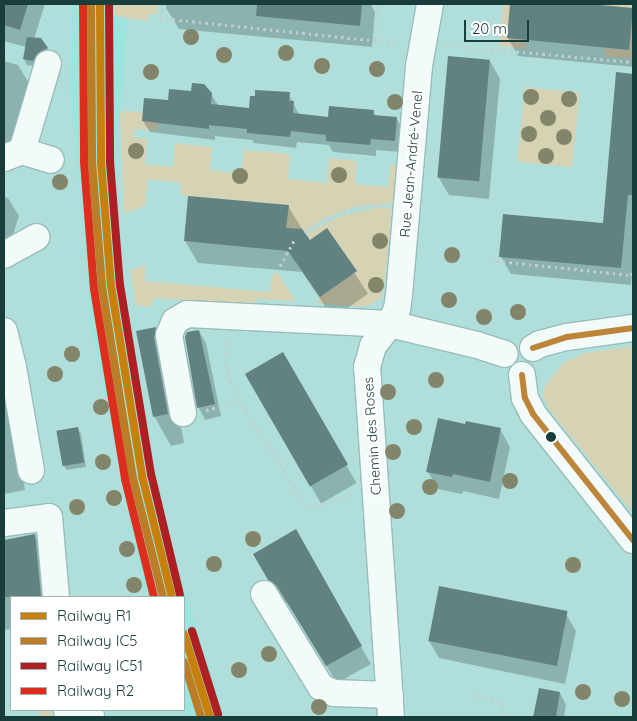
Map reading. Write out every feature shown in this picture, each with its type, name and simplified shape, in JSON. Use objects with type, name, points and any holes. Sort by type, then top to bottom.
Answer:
[{"type":"street","name":"Rue Jean-André-Venel","points":[[390,324],[397,309],[402,280],[419,66],[430,4]]},
{"type":"street","points":[[48,64],[13,154],[51,160]]},
{"type":"street","points":[[4,255],[36,237]]},
{"type":"street","points":[[183,413],[169,335],[170,328],[181,316],[187,314],[390,324],[477,345],[505,354]]},
{"type":"street","name":"Chemin des Roses","points":[[390,324],[373,346],[367,366],[391,706]]},
{"type":"street","points":[[533,348],[540,344],[567,337],[633,328]]},
{"type":"street","points":[[4,333],[13,367],[31,470]]},
{"type":"street","points":[[505,354],[514,344],[524,343],[533,348],[536,356],[535,366],[522,375]]},
{"type":"street","points":[[505,354],[508,369],[522,375]]},
{"type":"street","points":[[522,375],[525,398],[533,414],[633,540]]},
{"type":"street","points":[[4,523],[49,517],[56,596]]},
{"type":"street","points":[[264,594],[321,687],[334,693],[391,706]]},
{"type":"path","points":[[162,4],[160,18],[402,43]]},
{"type":"path","points":[[374,39],[378,4]]},
{"type":"path","points":[[441,45],[633,62]]},
{"type":"path","points":[[305,233],[338,214],[358,208],[386,205]]},
{"type":"path","points":[[280,266],[294,241]]},
{"type":"path","points":[[490,260],[630,275],[633,273]]},
{"type":"path","points":[[234,316],[225,360],[230,381],[239,402],[302,502],[314,507],[319,506],[376,487]]},
{"type":"path","points":[[183,413],[216,409],[239,402]]},
{"type":"path","points":[[472,695],[497,700],[503,705],[504,717]]},
{"type":"shaded area","points":[[72,4],[114,4],[115,16],[127,19],[115,198],[127,322],[148,444],[176,563],[225,717],[188,717],[185,707],[185,596],[148,596],[141,577],[91,326],[70,87]]},
{"type":"shaded area","points":[[114,4],[158,4],[157,14],[149,14],[148,21],[115,16]]},
{"type":"shaded area","points":[[503,4],[510,4],[507,38],[526,40],[525,49],[499,46]]},
{"type":"shaded area","points":[[589,4],[633,4],[633,8]]},
{"type":"shaded area","points":[[633,8],[633,59],[604,56],[605,48],[629,50]]},
{"type":"shaded area","points":[[525,87],[580,93],[572,167],[517,162]]},
{"type":"shaded area","points":[[120,111],[143,112],[158,122],[157,130],[135,129],[134,138],[147,139],[145,164],[173,167],[175,143],[212,147],[210,170],[241,173],[244,150],[290,154],[288,179],[327,183],[329,158],[357,161],[355,184],[388,187],[391,165],[396,165],[393,203],[357,206],[325,218],[304,232],[302,229],[286,228],[289,205],[180,195],[181,183],[148,179],[145,206],[124,214]]},
{"type":"shaded area","points":[[380,207],[392,208],[385,280],[381,298],[370,305],[362,307],[319,303],[320,297],[357,271],[327,229],[310,240],[306,235],[342,216]]},
{"type":"shaded area","points":[[146,265],[145,281],[270,292],[272,277],[276,271],[296,301],[258,299],[252,305],[153,298],[152,307],[136,305],[130,270]]},
{"type":"shaded area","points":[[633,346],[633,513],[551,412],[543,397],[545,386],[562,364],[584,353]]},
{"type":"shaded area","points":[[42,711],[51,711],[53,717],[36,717]]},
{"type":"building","points":[[4,4],[28,4],[20,30],[4,25]]},
{"type":"building","points":[[257,4],[362,4],[360,26],[256,16]]},
{"type":"building","points":[[510,4],[589,4],[633,8],[629,50],[507,38]]},
{"type":"building","points":[[27,37],[41,38],[48,48],[38,53],[33,61],[23,59]]},
{"type":"building","points":[[448,56],[490,60],[479,181],[437,178]]},
{"type":"building","points":[[616,72],[633,74],[633,195],[628,195],[621,268],[499,257],[503,214],[603,223]]},
{"type":"building","points":[[192,83],[204,84],[212,93],[211,104],[249,108],[250,96],[255,96],[255,90],[290,92],[289,101],[294,101],[293,113],[328,117],[329,106],[374,110],[373,115],[397,117],[395,141],[371,139],[370,145],[326,141],[326,135],[291,131],[290,137],[247,133],[247,129],[209,125],[209,129],[142,121],[144,98],[168,100],[169,89],[191,91]]},
{"type":"building","points":[[188,196],[289,205],[286,228],[302,229],[310,240],[327,228],[357,271],[320,297],[288,251],[184,241]]},
{"type":"building","points":[[156,327],[154,338],[168,414],[153,417],[136,331]]},
{"type":"building","points":[[199,330],[215,404],[197,408],[185,337],[187,332]]},
{"type":"building","points":[[283,352],[348,465],[310,487],[245,374]]},
{"type":"building","points":[[438,418],[465,424],[466,421],[501,428],[490,482],[453,474],[452,477],[426,472]]},
{"type":"building","points":[[78,427],[84,462],[63,466],[56,431]]},
{"type":"building","points":[[296,529],[362,646],[326,666],[277,586],[268,580],[253,554]]},
{"type":"building","points":[[35,534],[41,596],[4,597],[4,540]]},
{"type":"building","points":[[439,586],[568,611],[557,666],[428,641]]},
{"type":"building","points":[[539,688],[560,692],[556,717],[533,717]]},
{"type":"rail line","name":"R2","points":[[83,4],[84,162],[94,289],[125,479],[154,596]]},
{"type":"rail line","name":"IC5","points":[[91,4],[92,162],[102,287],[133,478],[163,596]]},
{"type":"rail line","name":"R1","points":[[100,4],[101,162],[111,286],[142,476],[172,596]]},
{"type":"rail line","name":"IC51","points":[[109,4],[110,162],[120,285],[151,474],[180,595]]},
{"type":"rail line","name":"IC51","points":[[192,631],[218,714]]},
{"type":"rail line","name":"R1","points":[[185,637],[210,717]]},
{"type":"rail line","name":"IC5","points":[[185,665],[201,717]]},
{"type":"transit line","points":[[533,348],[567,337],[633,328]]},
{"type":"transit line","points":[[522,375],[525,398],[533,414],[633,540]]}]
